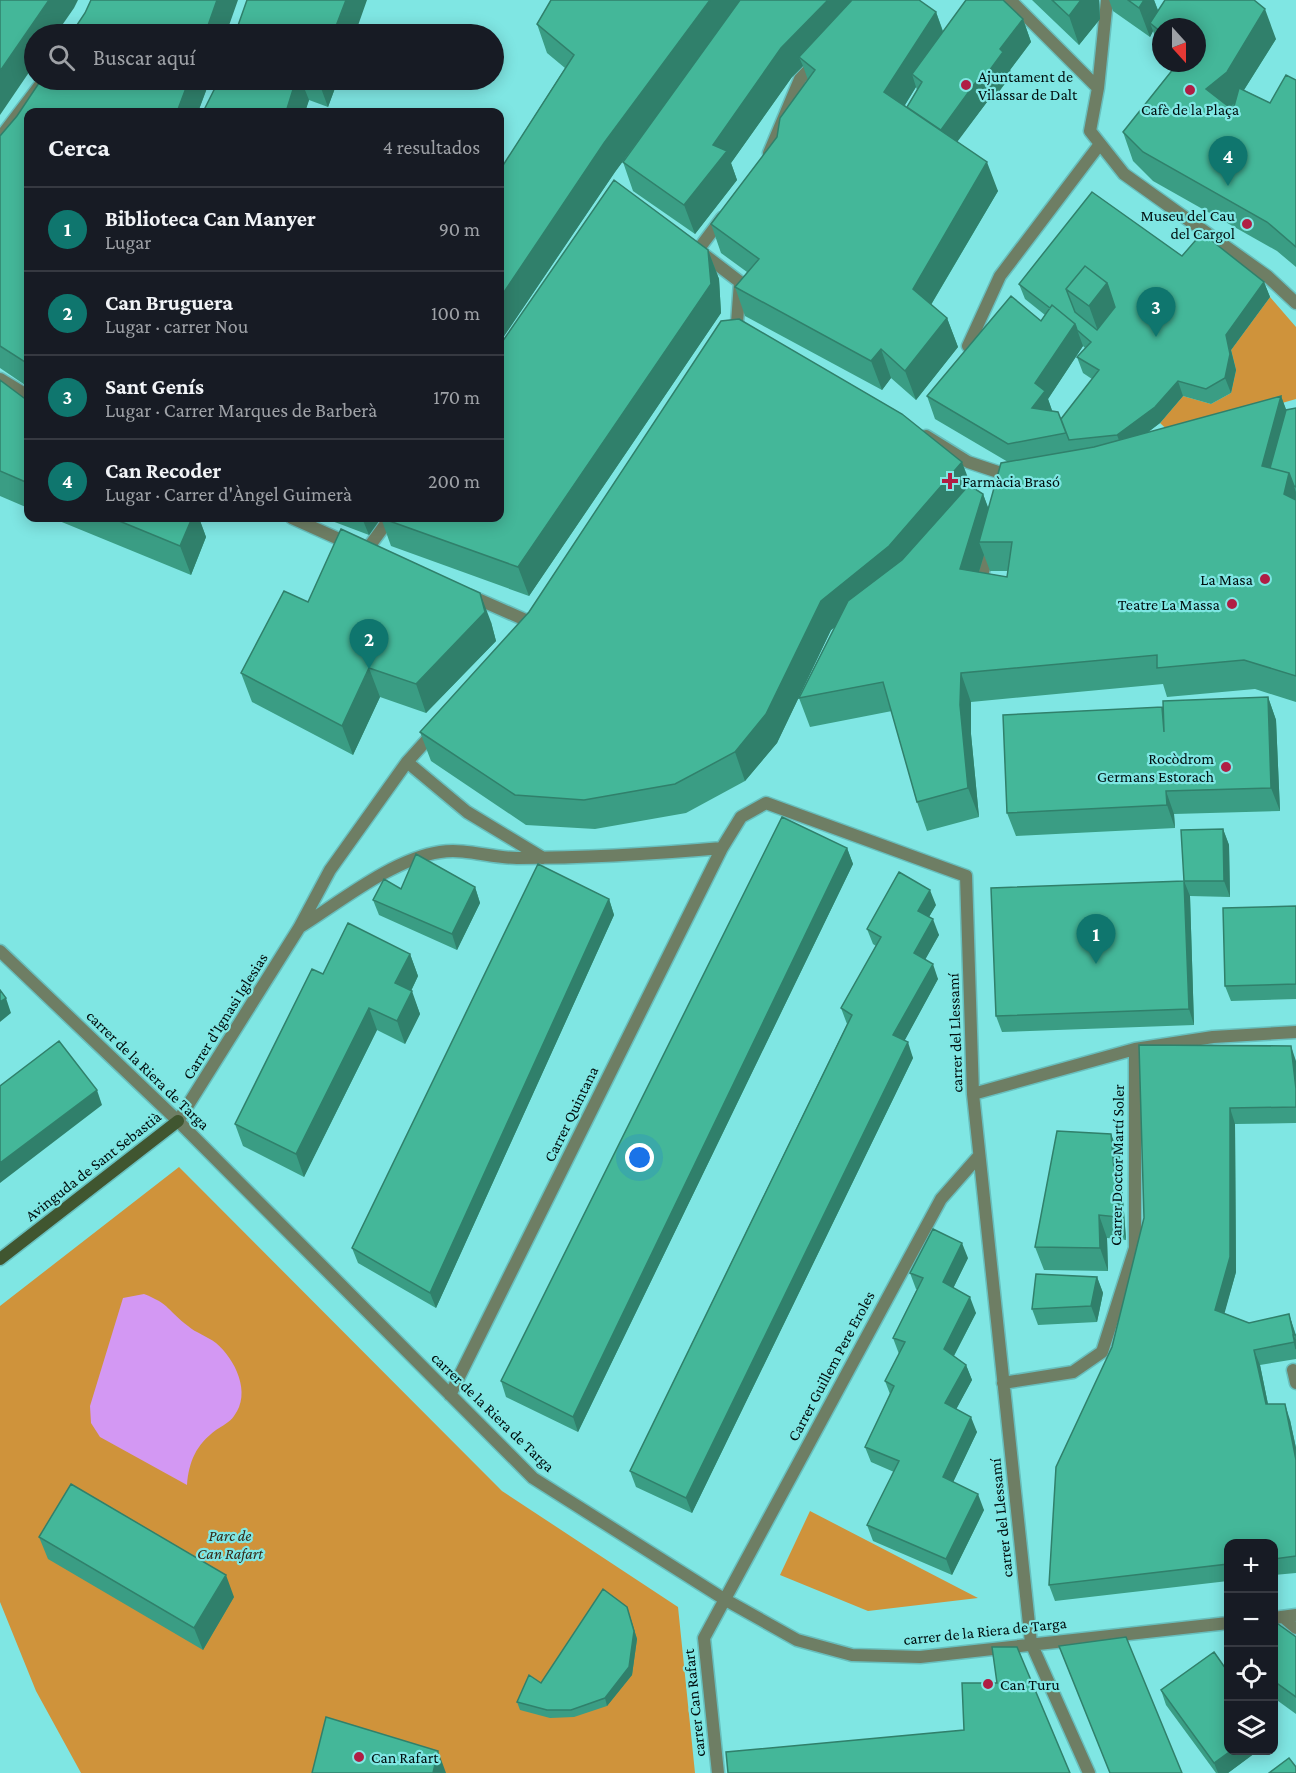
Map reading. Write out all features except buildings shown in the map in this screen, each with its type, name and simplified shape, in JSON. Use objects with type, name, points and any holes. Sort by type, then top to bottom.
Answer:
[{"type":"street","points":[[1010,0],[1098,88]]},
{"type":"street","points":[[1107,6],[1098,88],[1090,131],[1124,174],[1267,276],[1296,303]]},
{"type":"street","points":[[758,168],[772,149],[800,79],[823,55]]},
{"type":"street","points":[[0,138],[36,90]]},
{"type":"street","points":[[968,346],[1000,276],[1100,144]]},
{"type":"street","points":[[724,342],[742,326],[740,282],[694,247],[732,204]]},
{"type":"street","points":[[0,379],[24,394]]},
{"type":"street","points":[[918,431],[968,462],[1008,482],[1025,478]]},
{"type":"street","points":[[301,522],[371,553],[388,522]]},
{"type":"street","points":[[979,586],[994,531]]},
{"type":"street","points":[[453,589],[530,622]]},
{"type":"street","name":"Carrer d'Ignasi Iglesias","points":[[178,1121],[299,928],[330,870],[407,762],[446,718]]},
{"type":"street","points":[[407,762],[467,812],[543,858],[637,855],[722,848]]},
{"type":"street","name":"carrer del Llessamí","points":[[722,848],[741,817],[766,803],[966,876],[973,1094],[978,1157],[1031,1643],[1089,1773]]},
{"type":"street","name":"Carrer Quintana","points":[[450,1395],[722,848]]},
{"type":"street","name":"Carrer d'Ignasi Iglesias","points":[[299,928],[399,866],[440,852],[479,852],[512,858],[543,858]]},
{"type":"street","name":"carrer de la Riera de Targa","points":[[0,951],[178,1121],[533,1478],[724,1599],[797,1640],[852,1655],[920,1657],[1224,1623]]},
{"type":"street","points":[[973,1094],[1135,1048],[1213,1037],[1296,1032]]},
{"type":"street","name":"Carrer Doctor Martí Soler","points":[[1003,1383],[1073,1372],[1102,1352],[1135,1248],[1135,1048]]},
{"type":"street","name":"Avinguda de Sant Sebastià","points":[[0,1259],[178,1121]]},
{"type":"street","name":"Carrer Guillem Pere Eroles","points":[[724,1599],[941,1199],[978,1157]]},
{"type":"street","name":"carrer Can Rafart","points":[[718,1773],[704,1638],[724,1599]]},
{"type":"street","points":[[1284,1617],[1296,1628]]},
{"type":"green space","points":[[1270,297],[1296,327],[1296,399],[1173,435],[1160,423],[1183,396],[1211,404],[1231,393],[1236,370],[1231,350]]},
{"type":"green space","name":"Parc de Can Rafart","points":[[179,1167],[502,1491],[678,1607],[695,1773],[81,1773],[36,1691],[0,1602],[0,1306]]},
{"type":"green space","points":[[810,1511],[978,1598],[868,1611],[780,1575]]},
{"type":"shaded area","points":[[144,1294],[159,1301],[181,1321],[216,1343],[229,1358],[239,1377],[241,1397],[239,1407],[234,1416],[209,1436],[195,1454],[187,1485],[100,1437],[91,1423],[90,1406],[123,1298]]},
{"type":"place","name":"Ajuntament de Vilassar de Dalt","points":[[966,85]]},
{"type":"place","name":"Cafè de la Plaça","points":[[1190,90]]},
{"type":"place","name":"Can Recoder","points":[[1228,186]]},
{"type":"place","name":"Museu del Cau del Cargol","points":[[1247,224]]},
{"type":"place","name":"Sant Genís","points":[[1156,337]]},
{"type":"place","name":"Farmàcia Brasó","points":[[950,481]]},
{"type":"place","name":"La Masa","points":[[1265,579]]},
{"type":"place","name":"Teatre La Massa","points":[[1232,604]]},
{"type":"place","name":"Can Bruguera","points":[[369,669]]},
{"type":"place","name":"Rocòdrom Germans Estorach","points":[[1226,767]]},
{"type":"place","name":"Biblioteca Can Manyer","points":[[1096,964]]},
{"type":"place","name":"Can Turu","points":[[988,1684]]},
{"type":"place","name":"Can Rafart","points":[[359,1757]]}]
